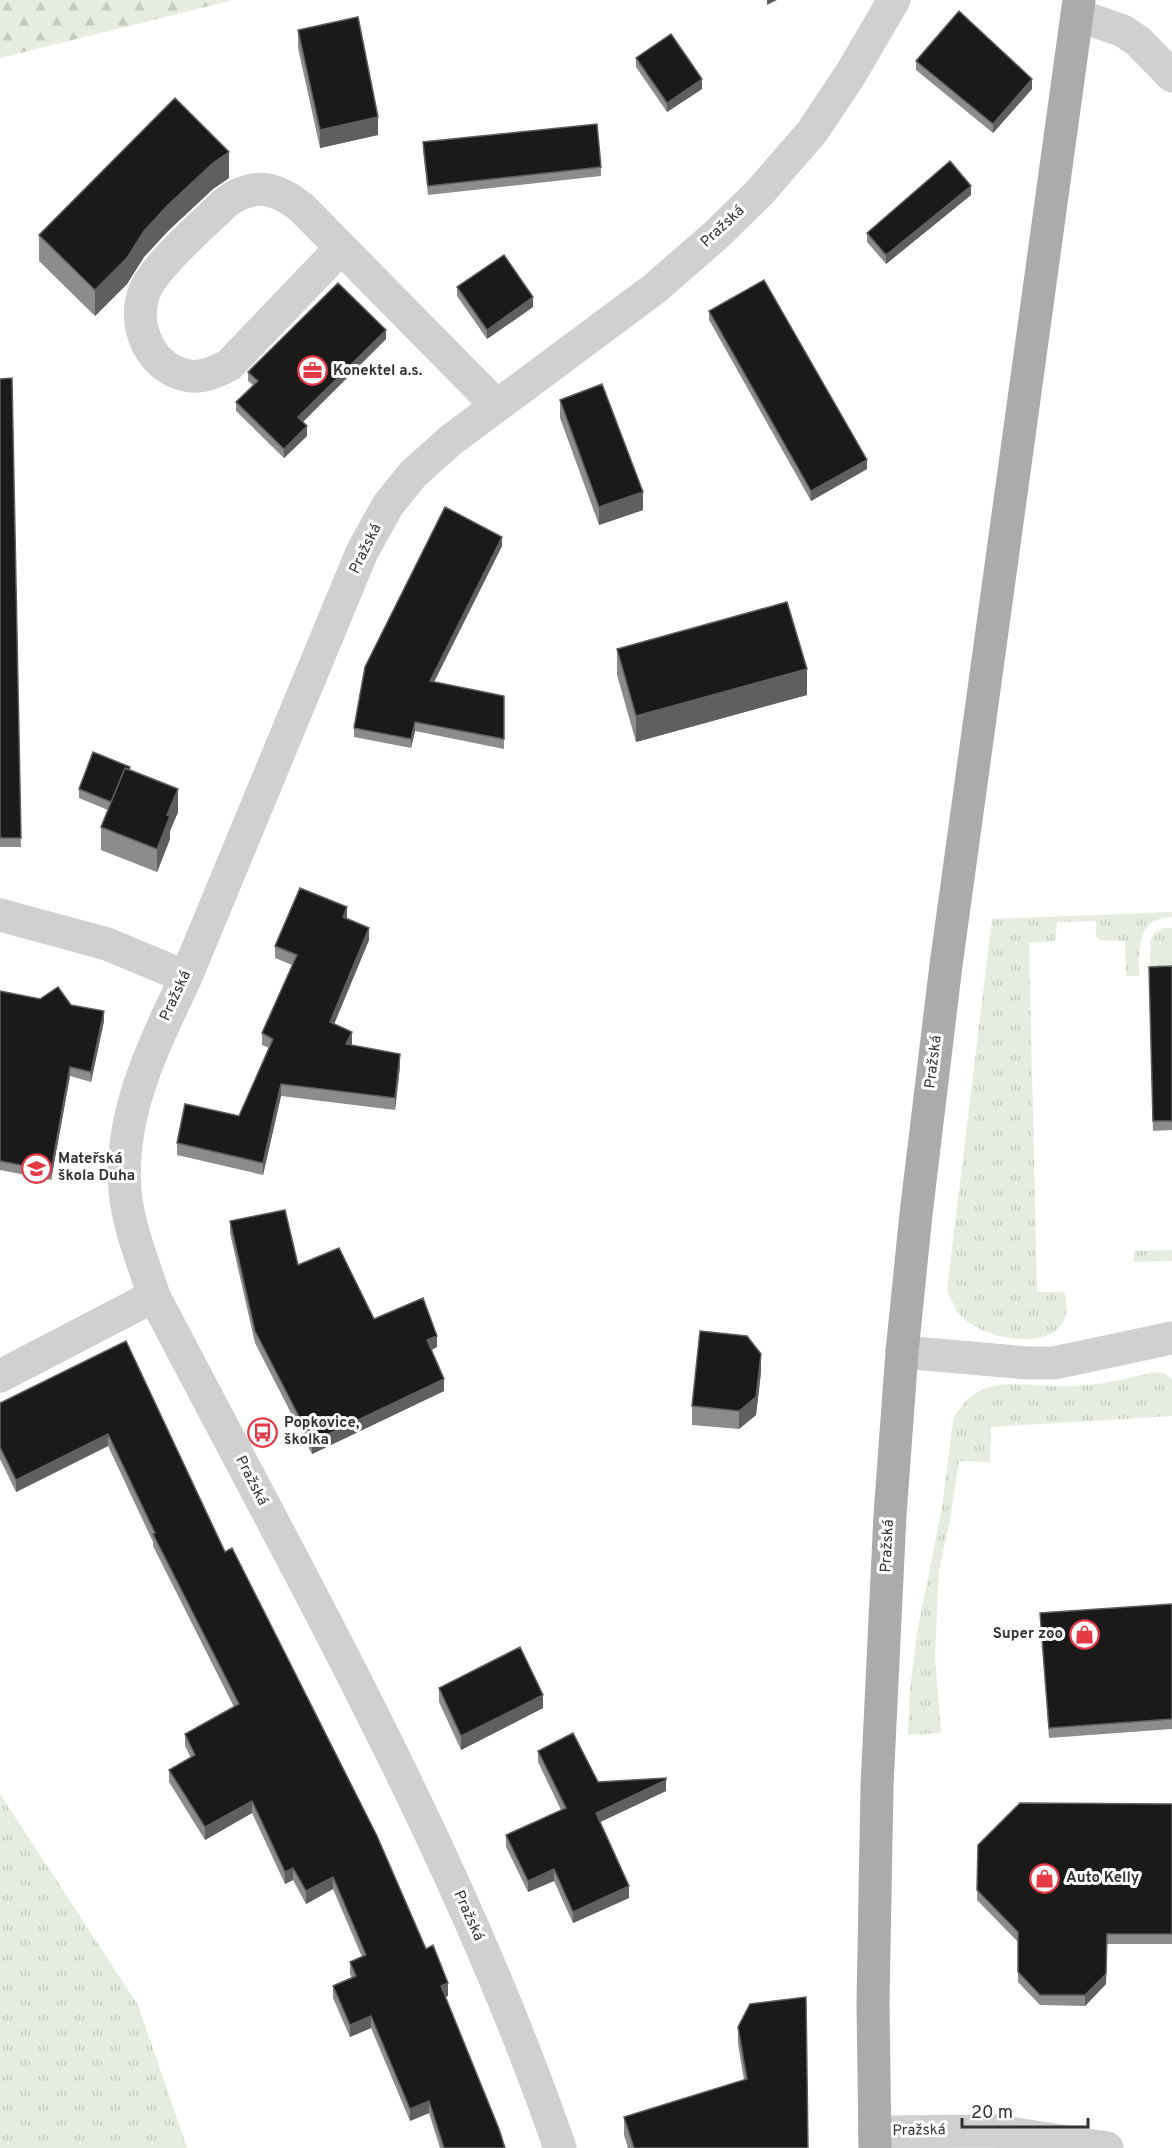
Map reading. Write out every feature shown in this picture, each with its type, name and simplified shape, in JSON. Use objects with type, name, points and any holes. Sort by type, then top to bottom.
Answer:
[{"type":"main road","name":"Pražská","points":[[875,2140],[873,2004],[877,1786],[890,1515],[902,1352],[916,1214],[949,942],[1078,8]]},
{"type":"street","name":"Pražská","points":[[560,2148],[498,1983],[448,1869],[371,1712],[154,1296],[140,1254],[125,1192],[125,1155],[129,1119],[154,1045],[186,977],[362,552],[388,505],[412,474],[451,440],[654,289],[716,236],[760,192],[812,132],[850,75],[894,0]]},
{"type":"street","points":[[1078,8],[1138,41],[1172,76]]},
{"type":"street","points":[[340,248],[229,365],[217,372],[191,376],[178,373],[163,364],[147,345],[140,321],[141,307],[145,291],[154,275],[226,202],[239,192],[262,189],[290,198],[302,208],[497,406]]},
{"type":"street","points":[[0,915],[107,944],[186,977]]},
{"type":"street","points":[[0,1376],[154,1296]]},
{"type":"street","points":[[902,1352],[1028,1363],[1054,1363],[1172,1338]]},
{"type":"street","name":"Pražská","points":[[875,2140],[995,2131],[1107,2148]]},
{"type":"green space","points":[[0,0],[233,0],[0,58]]},
{"type":"green space","points":[[1172,912],[1172,917],[1160,919],[1146,929],[1140,946],[1139,976],[1126,976],[1125,941],[1099,940],[1096,936],[1096,921],[1057,922],[1055,941],[1029,943],[1037,1292],[1065,1294],[1066,1314],[1059,1328],[1045,1336],[1028,1339],[1009,1338],[989,1333],[960,1315],[947,1290],[992,919]]},
{"type":"green space","points":[[1163,928],[1172,928],[1172,976],[1149,976],[1151,939]]},
{"type":"green space","points":[[1172,1250],[1172,1261],[1134,1262],[1134,1251]]},
{"type":"green space","points":[[1156,1372],[1164,1373],[1172,1379],[1172,1416],[991,1427],[990,1462],[959,1461],[950,1520],[939,1569],[935,1657],[941,1733],[908,1735],[910,1690],[917,1633],[942,1508],[953,1420],[962,1406],[983,1389],[995,1386],[1096,1384]]},
{"type":"green space","points":[[0,1794],[138,2005],[187,2148],[0,2148]]},
{"type":"building","points":[[959,11],[1032,79],[993,124],[916,61]]},
{"type":"building","points":[[358,17],[378,117],[320,130],[298,30]]},
{"type":"building","points":[[671,34],[702,79],[667,103],[636,58]]},
{"type":"building","points":[[175,98],[229,152],[213,163],[168,205],[144,231],[127,258],[95,290],[39,235]]},
{"type":"building","points":[[597,124],[601,167],[428,186],[423,142]]},
{"type":"building","points":[[950,161],[971,186],[886,255],[867,233]]},
{"type":"building","points":[[504,255],[533,297],[487,330],[457,287]]},
{"type":"building","points":[[764,280],[867,460],[811,491],[709,311]]},
{"type":"building","points":[[338,283],[386,330],[298,417],[307,426],[284,449],[236,402],[258,381],[248,372]]},
{"type":"building","points":[[12,378],[21,838],[0,838],[0,379]]},
{"type":"building","points":[[602,384],[643,492],[599,507],[560,400]]},
{"type":"building","points":[[445,507],[502,537],[430,681],[504,696],[504,739],[415,722],[411,739],[354,728],[365,667]]},
{"type":"building","points":[[787,602],[807,669],[636,716],[617,649]]},
{"type":"building","points":[[93,752],[130,767],[129,770],[125,768],[111,802],[79,789]]},
{"type":"building","points":[[125,768],[178,789],[157,849],[101,827]]},
{"type":"building","points":[[300,888],[347,907],[343,917],[369,928],[330,1022],[352,1032],[346,1044],[400,1054],[395,1098],[281,1084],[263,1163],[177,1143],[185,1104],[239,1116],[273,1039],[262,1033],[297,955],[275,946]]},
{"type":"building","points":[[1172,966],[1172,1121],[1153,1121],[1149,967]]},
{"type":"building","points":[[58,987],[71,1005],[104,1011],[91,1072],[70,1067],[51,1171],[0,1161],[0,991],[40,999]]},
{"type":"building","points":[[285,1210],[298,1265],[339,1248],[374,1319],[423,1298],[437,1336],[427,1340],[444,1379],[312,1442],[255,1331],[230,1221]]},
{"type":"building","points":[[700,1331],[747,1336],[761,1354],[756,1397],[739,1411],[692,1406]]},
{"type":"building","points":[[126,1341],[225,1552],[232,1548],[377,1836],[426,1949],[433,1945],[448,1983],[441,1986],[505,2148],[444,2148],[429,2101],[410,2109],[371,2016],[350,2025],[333,1986],[356,1976],[350,1962],[366,1955],[333,1877],[306,1891],[293,1868],[285,1872],[252,1801],[205,1827],[169,1770],[195,1755],[185,1734],[239,1704],[153,1534],[155,1533],[108,1434],[16,1480],[0,1447],[0,1403]]},
{"type":"building","points":[[1172,1604],[1172,1719],[1049,1728],[1040,1613]]},
{"type":"building","points":[[520,1647],[543,1695],[461,1736],[439,1688]]},
{"type":"building","points":[[573,1733],[598,1782],[666,1778],[666,1780],[596,1813],[629,1886],[573,1912],[554,1869],[528,1881],[506,1835],[566,1808],[538,1751]]},
{"type":"building","points":[[1020,1803],[1172,1804],[1172,1934],[1107,1934],[1106,1974],[1085,1995],[1040,1995],[1018,1972],[1018,1932],[977,1890],[978,1845]]},
{"type":"building","points":[[806,1997],[808,2148],[634,2148],[624,2117],[747,2079],[738,2027],[750,2004]]},
{"type":"place","name":"Konektel a.s.","points":[[312,371]]},
{"type":"place","name":"Mateřská škola Duha","points":[[37,1168]]},
{"type":"place","name":"Popkovice, školka","points":[[263,1432]]},
{"type":"place","name":"Super zoo","points":[[1084,1634]]},
{"type":"place","name":"Auto Kelly","points":[[1045,1878]]}]
